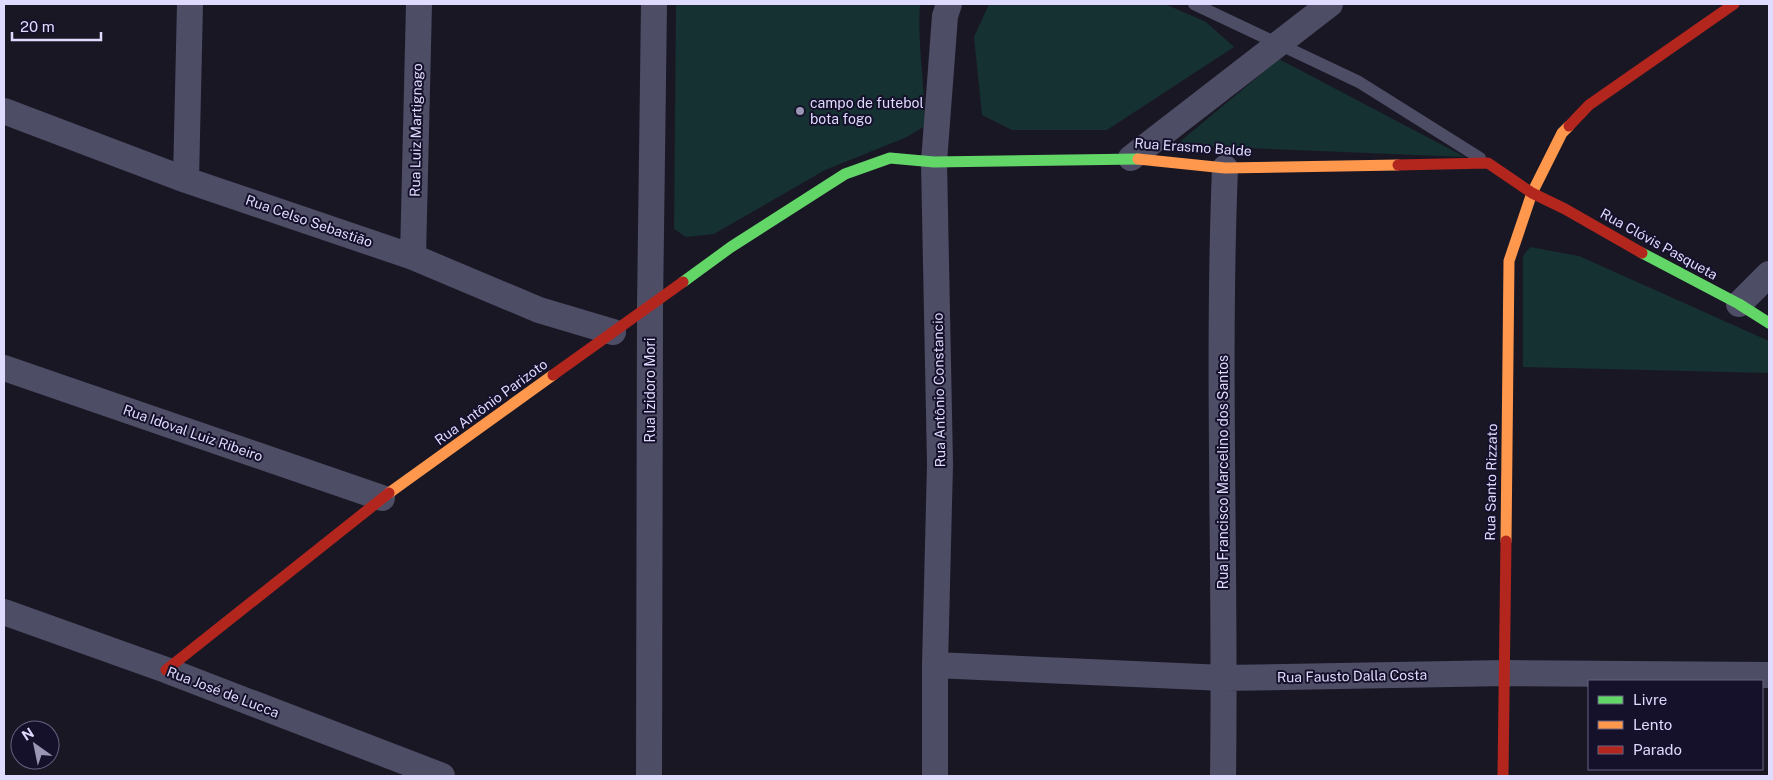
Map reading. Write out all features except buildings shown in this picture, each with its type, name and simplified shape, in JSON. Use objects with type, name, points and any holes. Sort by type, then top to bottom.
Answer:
[{"type":"street","points":[[186,180],[190,4]]},
{"type":"street","name":"Rua Luiz Martignago","points":[[413,257],[419,4]]},
{"type":"street","name":"Rua Izidoro Mori","points":[[649,776],[650,306],[654,4]]},
{"type":"street","name":"Rua Antônio Constancio","points":[[935,776],[935,665],[940,464],[934,162],[945,16],[949,4]]},
{"type":"street","points":[[1131,158],[1330,4]]},
{"type":"street","name":"Rua Santo Rizzato","points":[[1503,776],[1508,261],[1532,193],[1562,133],[1589,105],[1734,4]]},
{"type":"street","name":"Rua Celso Sebastião","points":[[4,111],[186,180],[413,257],[539,310],[613,332]]},
{"type":"street","name":"Rua Erasmo Balde","points":[[845,174],[890,158],[934,162],[1131,158],[1225,168],[1488,163]]},
{"type":"street","points":[[1488,163],[1532,193]]},
{"type":"street","name":"Rua Francisco Marcelino dos Santos","points":[[1223,776],[1222,258],[1225,168]]},
{"type":"street","name":"Rua Antônio Parizoto","points":[[166,670],[382,498],[731,247],[845,174]]},
{"type":"street","name":"Rua Clóvis Pasqueta","points":[[1532,193],[1564,208],[1664,265],[1739,304],[1769,323]]},
{"type":"street","points":[[1739,304],[1769,274]]},
{"type":"street","name":"Rua Idoval Luiz Ribeiro","points":[[4,368],[382,498]]},
{"type":"street","name":"Rua José de Lucca","points":[[4,612],[166,670],[442,776]]},
{"type":"street","name":"Rua Fausto Dalla Costa","points":[[935,665],[1224,678],[1504,674],[1769,675]]},
{"type":"lane","points":[[1194,4],[1359,82],[1488,163]]},
{"type":"green space","name":"campo de futebol bota fogo","points":[[676,4],[920,4],[919,19],[925,126],[907,137],[825,170],[714,234],[686,237],[674,229]]},
{"type":"green space","points":[[989,4],[1165,4],[1206,22],[1234,47],[1107,130],[1012,130],[982,115],[974,37]]},
{"type":"green space","points":[[1279,59],[1465,157],[1176,145]]},
{"type":"green space","points":[[1530,247],[1579,256],[1769,341],[1769,373],[1523,367],[1523,256]]},
{"type":"traffic: fast","points":[[683,282],[731,247],[845,174],[890,158],[934,162],[1138,159]]},
{"type":"traffic: fast","points":[[1642,253],[1739,304],[1769,323]]},
{"type":"traffic: slow","points":[[1506,541],[1509,261],[1532,193],[1562,133],[1569,126]]},
{"type":"traffic: slow","points":[[1138,159],[1225,168],[1398,165]]},
{"type":"traffic: slow","points":[[389,493],[553,375]]},
{"type":"traffic: jam","points":[[1569,126],[1589,105],[1734,4]]},
{"type":"traffic: jam","points":[[1398,165],[1488,163],[1532,193],[1565,209],[1642,253]]},
{"type":"traffic: jam","points":[[553,375],[683,282]]},
{"type":"traffic: jam","points":[[166,670],[389,493]]},
{"type":"traffic: jam","points":[[1503,776],[1506,541]]},
{"type":"place","name":"campo de futebol bota fogo","points":[[800,111]]}]
